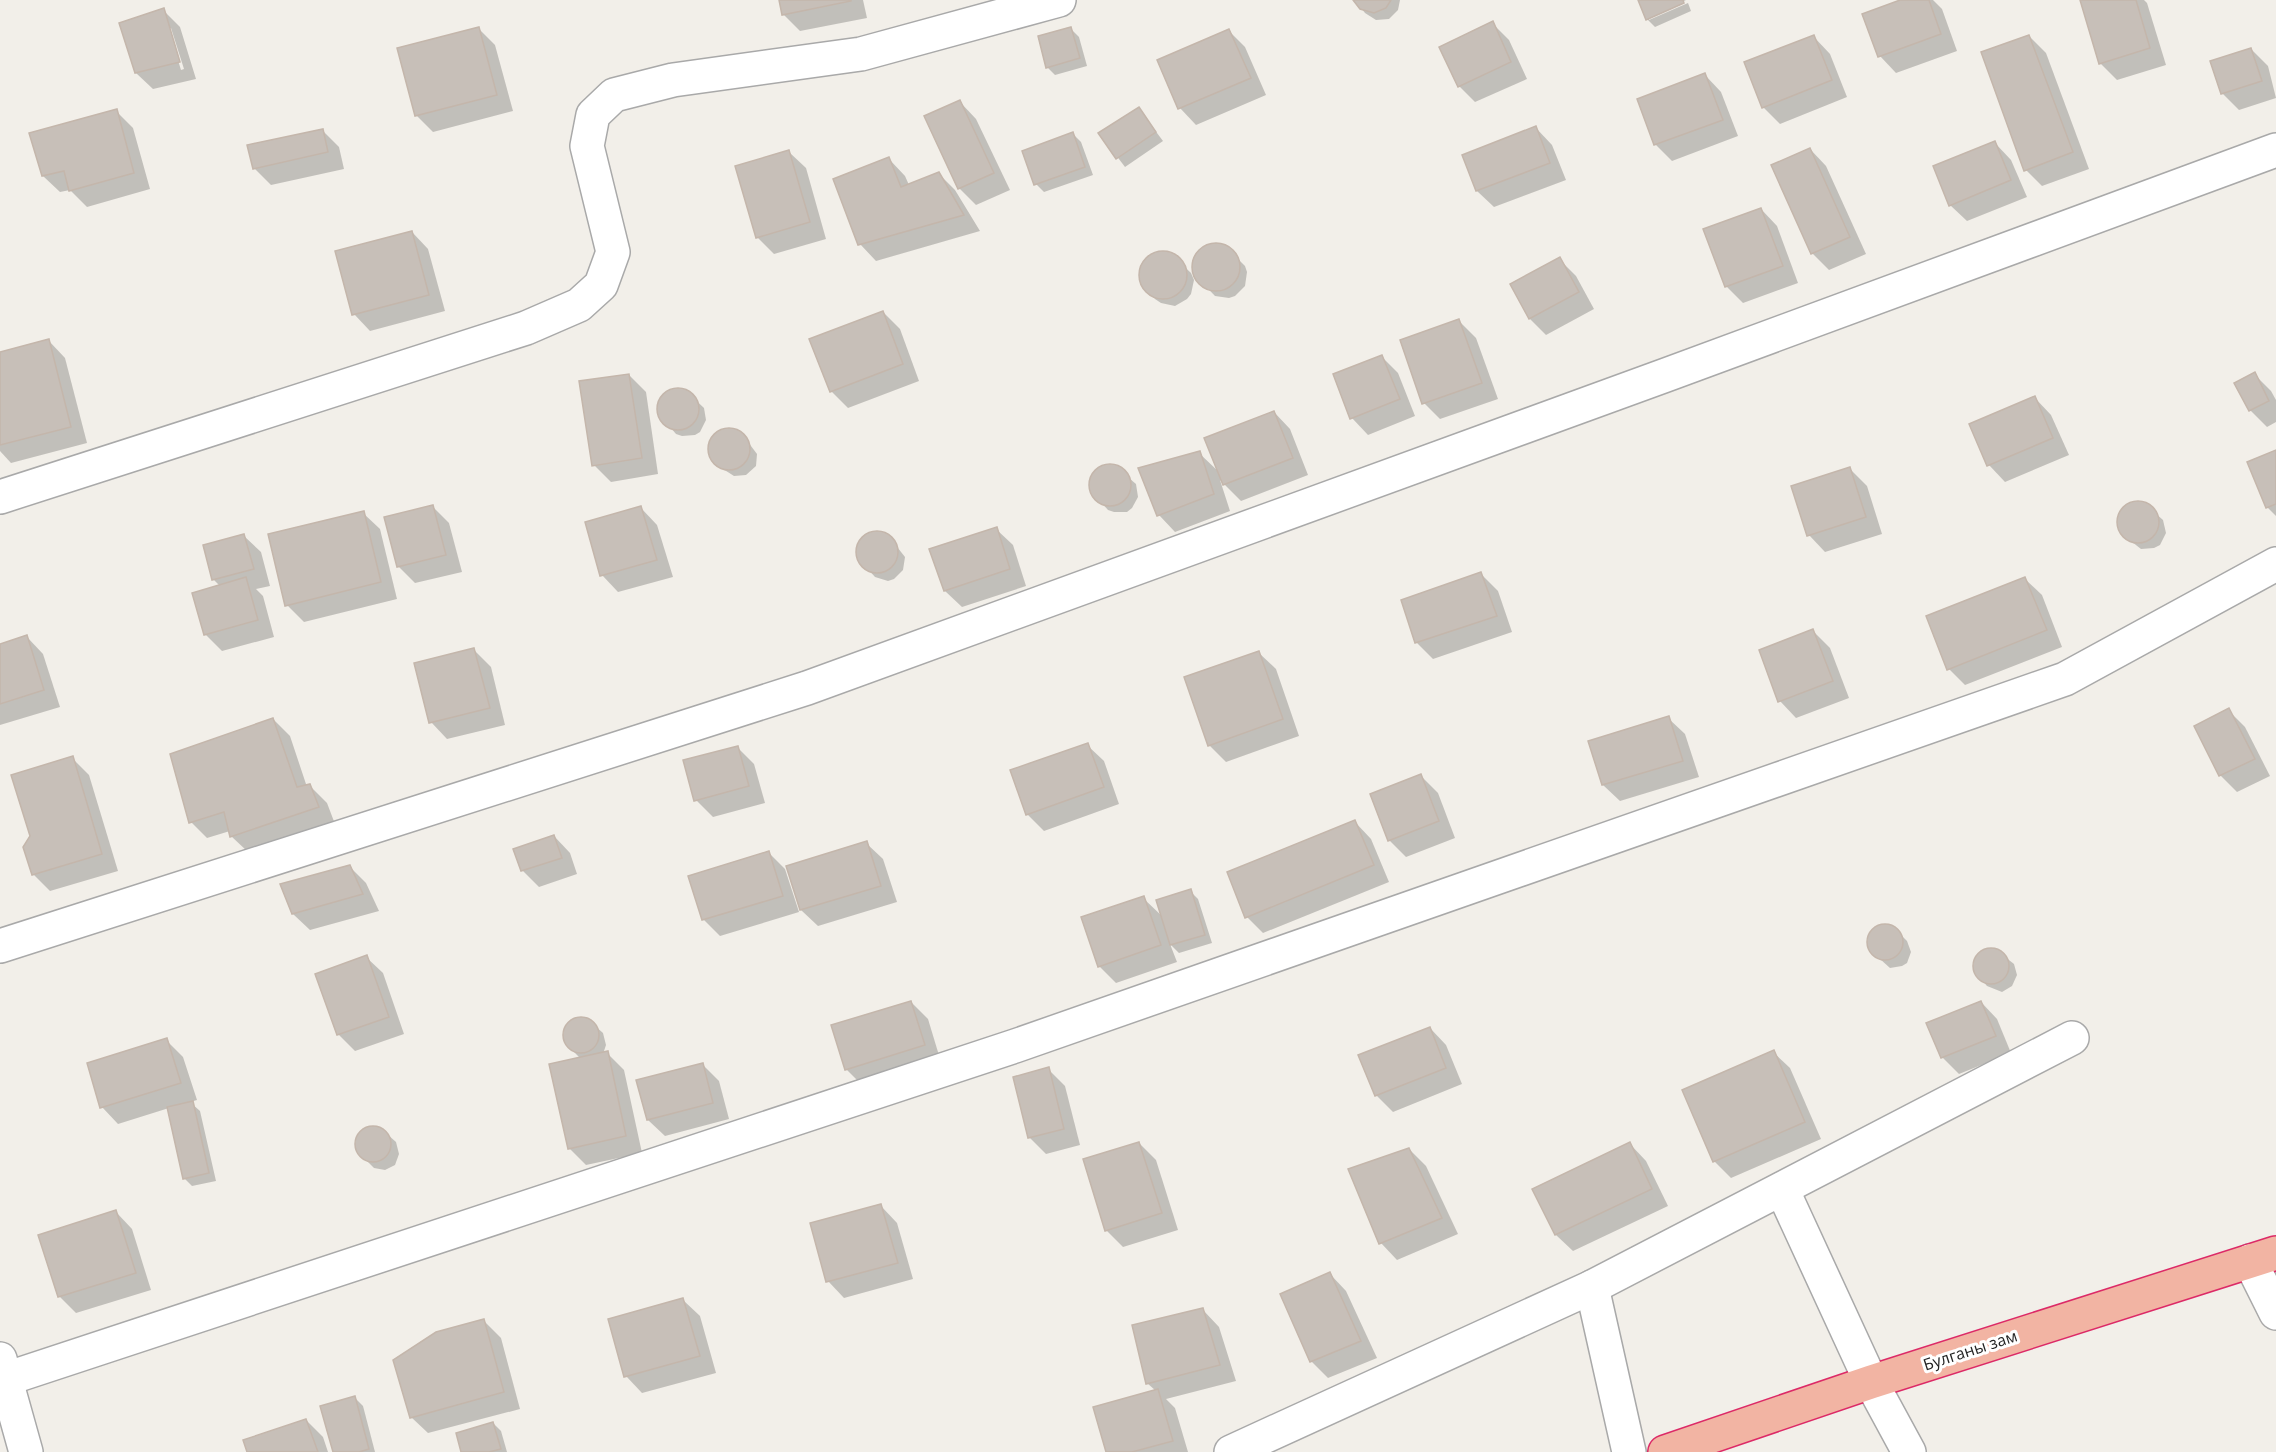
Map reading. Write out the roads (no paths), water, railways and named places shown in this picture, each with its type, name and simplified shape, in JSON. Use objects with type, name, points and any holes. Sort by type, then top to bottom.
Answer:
[{"type":"highway","name":"Булганы зам","points":[[1665,1452],[1871,1382],[2263,1257]]},
{"type":"street","points":[[0,497],[526,328],[579,305],[601,285],[613,252],[587,146],[593,114],[614,95],[673,80],[861,54],[1059,0]]},
{"type":"street","points":[[0,946],[807,688],[2276,150]]},
{"type":"street","points":[[26,1452],[2,1373],[1016,1046],[2065,679],[2276,564]]},
{"type":"street","points":[[1230,1452],[1592,1287],[2073,1038]]},
{"type":"street","points":[[1782,1189],[1905,1450]]},
{"type":"street","points":[[2263,1257],[2276,1314]]},
{"type":"street","points":[[1592,1287],[1629,1452]]}]
